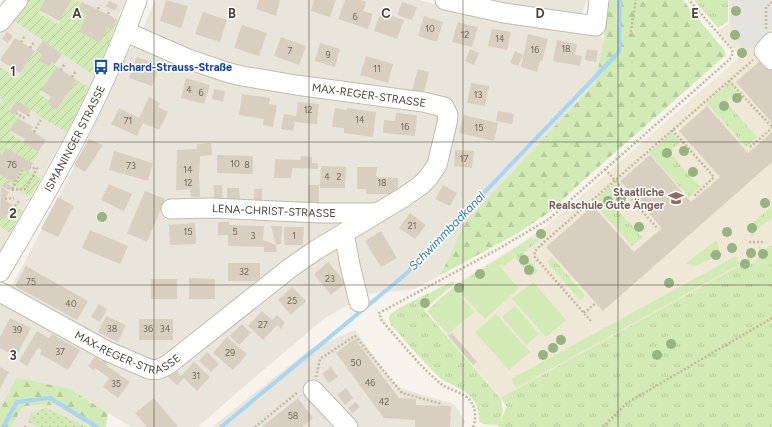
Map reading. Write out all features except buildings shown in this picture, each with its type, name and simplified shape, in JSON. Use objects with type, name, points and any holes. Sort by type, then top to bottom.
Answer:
[{"type":"street","points":[[0,22],[18,0]]},
{"type":"street","name":"ISMANINGER STRASSE","points":[[0,272],[40,206],[66,158],[102,86],[126,32],[137,0]]},
{"type":"street","points":[[445,0],[504,13],[596,26],[599,0]]},
{"type":"street","name":"MAX-REGER-STRASSE","points":[[0,292],[114,354],[149,369],[160,369],[290,268],[316,250],[404,197],[421,185],[437,165],[448,115],[444,107],[423,102],[296,85],[242,76],[188,59],[126,32]]},
{"type":"street","name":"LENA-CHRIST-STRASSE","points":[[171,209],[210,208],[321,213],[377,213]]},
{"type":"street","points":[[344,233],[350,265],[366,307]]},
{"type":"street","points":[[313,390],[348,427]]},
{"type":"path","points":[[630,36],[636,0]]},
{"type":"path","points":[[379,313],[529,232],[548,219],[564,207],[732,56],[733,53],[731,48],[688,0]]},
{"type":"path","points":[[591,321],[534,256],[535,251],[768,46],[766,7],[772,2]]},
{"type":"path","points":[[98,9],[100,5]]},
{"type":"path","points":[[108,14],[110,10]]},
{"type":"path","points":[[21,42],[25,36]]},
{"type":"path","points":[[30,48],[34,42]]},
{"type":"path","points":[[61,70],[65,63]]},
{"type":"path","points":[[72,77],[76,71]]},
{"type":"path","points":[[730,81],[772,128],[750,147]]},
{"type":"path","points":[[16,113],[28,116]]},
{"type":"path","points":[[34,132],[41,120]]},
{"type":"path","points":[[672,130],[714,177],[693,197]]},
{"type":"path","points":[[23,169],[12,190],[26,189],[37,168],[30,168]]},
{"type":"path","points":[[605,169],[657,228]]},
{"type":"path","points":[[5,198],[14,198]]},
{"type":"path","points":[[15,206],[18,201]]},
{"type":"path","points":[[749,242],[765,242]]},
{"type":"path","points":[[584,314],[596,303]]},
{"type":"path","points":[[366,307],[379,313],[382,321],[429,373],[442,384],[468,398],[473,404],[476,413],[473,427]]},
{"type":"path","points":[[603,427],[627,402],[772,318]]},
{"type":"path","points":[[255,427],[305,386],[313,390],[320,358],[355,336],[402,393],[442,404]]},
{"type":"shaded area","points":[[28,0],[125,0],[95,76],[67,132],[0,252],[0,32]]},
{"type":"shaded area","points":[[155,0],[418,0],[526,24],[597,32],[604,40],[595,83],[530,153],[439,276],[415,289],[367,294],[325,318],[198,427],[131,427],[70,389],[2,406],[0,408],[0,301],[151,379],[195,354],[450,152],[455,104],[408,92],[223,66],[143,29]]},
{"type":"shaded area","points":[[484,0],[587,0],[582,13],[557,13]]},
{"type":"shaded area","name":"Staatliche Realschule Gute Änger","points":[[729,0],[772,0],[772,257],[507,407],[501,398],[426,311],[455,285],[550,223],[741,56],[718,31],[729,23]]},
{"type":"shaded area","points":[[731,0],[772,0],[772,29],[746,52],[731,36]]},
{"type":"shaded area","points":[[134,46],[439,113],[435,156],[423,173],[401,191],[343,220],[276,268],[160,361],[146,358],[103,339],[10,290],[73,169],[111,91],[127,53]]},
{"type":"shaded area","points":[[355,330],[391,381],[403,389],[454,404],[465,421],[463,427],[212,427],[309,350]]},
{"type":"shaded area","points":[[307,389],[340,427],[328,427],[300,395]]},
{"type":"shaded area","points":[[55,405],[93,427],[11,427],[23,406]]},
{"type":"green space","points":[[28,0],[45,0],[38,13],[58,24],[71,0],[79,2],[87,14],[79,32],[100,43],[113,17],[118,20],[95,76],[12,19]]},
{"type":"green space","points":[[606,0],[683,0],[724,50],[726,55],[578,185],[551,211],[518,233],[439,276],[465,223],[595,83],[604,40]]},
{"type":"green space","points":[[694,0],[728,0],[728,21],[718,28]]},
{"type":"green space","points":[[36,50],[42,55],[38,60],[49,67],[52,62],[57,67],[39,94],[49,100],[47,103],[56,110],[77,80],[89,87],[67,132],[39,116],[16,100],[8,110],[18,118],[9,133],[39,153],[33,163],[6,148],[2,155],[0,153],[0,104],[3,100],[0,97],[0,67],[17,78]]},
{"type":"green space","points":[[729,83],[736,92],[726,102],[757,137],[746,147],[707,103]]},
{"type":"green space","points":[[672,133],[680,142],[669,152],[700,187],[689,197],[649,153]]},
{"type":"green space","points":[[22,168],[41,178],[30,197],[5,182],[0,188],[0,175],[14,183]]},
{"type":"green space","points":[[614,183],[622,192],[611,203],[642,237],[632,246],[593,202]]},
{"type":"green space","points":[[772,206],[772,218],[755,231],[754,235],[750,235],[750,225]]},
{"type":"green space","points":[[16,207],[23,211],[10,233],[0,226],[0,217],[4,219],[6,216],[9,218]]},
{"type":"green space","points":[[531,238],[539,240],[523,253],[538,271],[531,277],[515,257],[504,266],[501,264],[462,297],[454,287]]},
{"type":"green space","points":[[717,240],[719,250],[718,256],[694,266],[686,264],[686,263]]},
{"type":"green space","points":[[759,245],[764,250],[772,245],[772,427],[498,427],[498,425],[483,424],[479,421],[478,409],[472,398],[465,392],[439,377],[391,325],[389,320],[390,315],[397,309],[453,281],[454,284],[424,310],[501,399],[503,411],[500,421],[507,407],[501,398],[741,265],[749,256],[749,250],[754,250],[754,256],[746,266],[748,267],[753,262],[755,263],[759,257]]},
{"type":"green space","points":[[736,256],[740,264],[516,388],[511,379]]},
{"type":"green space","points":[[552,257],[585,296],[580,300],[547,262]]},
{"type":"green space","points":[[499,266],[519,288],[485,319],[464,296]]},
{"type":"green space","points":[[533,282],[566,320],[546,337],[512,299]]},
{"type":"green space","points":[[453,288],[474,312],[455,328],[434,304]]},
{"type":"green space","points":[[434,304],[455,328],[448,334],[427,311]]},
{"type":"green space","points":[[515,306],[539,334],[526,345],[502,317]]},
{"type":"green space","points":[[496,314],[530,352],[509,370],[475,332]]},
{"type":"green space","points":[[17,378],[70,389],[108,413],[106,427],[93,427],[55,405],[23,406],[11,427],[0,427],[0,408]]},
{"type":"green space","points":[[46,408],[88,427],[39,427],[27,422],[32,412]]},
{"type":"waterway","name":"Schwimmbadkanal","points":[[221,427],[406,274],[619,52],[620,0]]},
{"type":"waterway","name":"Schwimmbadkanal","points":[[3,427],[17,402],[50,398],[97,427]]},
{"type":"place","name":"Richard-Strauss-Straße","points":[[101,67]]},
{"type":"place","name":"Staatliche Realschule Gute Änger","points":[[676,198]]}]
